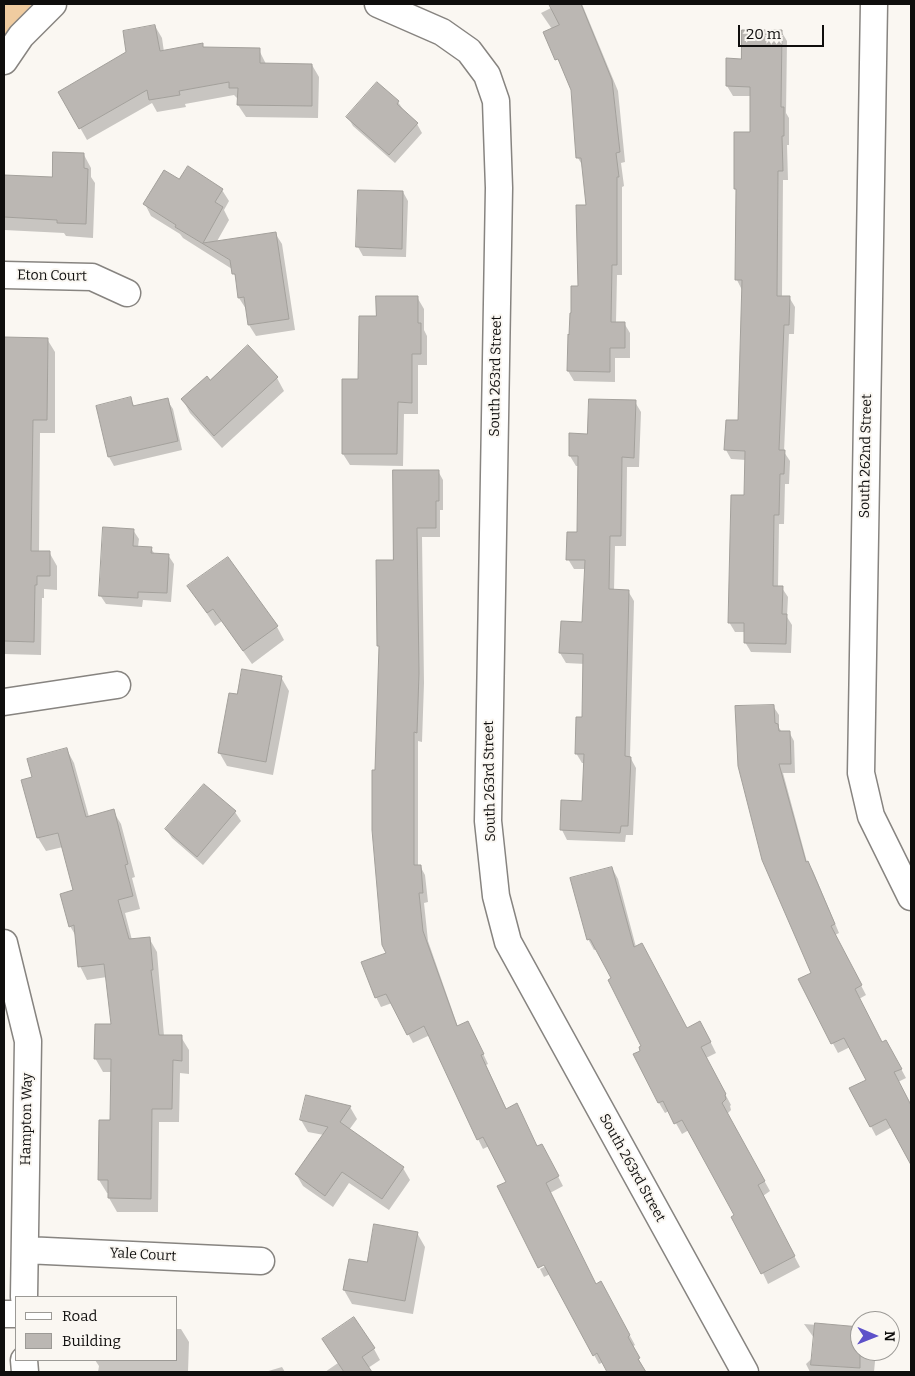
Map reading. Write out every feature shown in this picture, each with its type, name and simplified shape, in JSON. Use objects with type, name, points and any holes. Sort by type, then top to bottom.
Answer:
[{"type":"street","points":[[4,61],[21,36],[53,4]]},
{"type":"street","name":"South 263rd Street","points":[[378,4],[442,32],[469,51],[487,75],[496,100],[499,188],[488,821],[496,896],[508,942],[745,1372]]},
{"type":"street","name":"South 262nd Street","points":[[874,4],[861,773],[871,816],[911,897]]},
{"type":"street","name":"Eton Court","points":[[4,276],[92,276],[127,294]]},
{"type":"street","points":[[4,702],[117,686]]},
{"type":"street","name":"Hampton Way","points":[[4,943],[28,1040],[24,1296]]},
{"type":"street","name":"Yale Court","points":[[25,1250],[261,1261]]},
{"type":"shaded area","points":[[4,4],[32,4],[4,38]]},
{"type":"building","points":[[549,4],[581,4],[612,80],[620,152],[616,153],[619,177],[617,177],[617,265],[612,265],[611,322],[625,322],[625,348],[610,348],[610,372],[567,371],[571,286],[578,286],[576,205],[586,205],[581,158],[576,158],[571,90],[558,59],[555,60],[543,32],[559,25]]},
{"type":"building","points":[[155,25],[160,51],[203,43],[203,47],[260,48],[260,63],[312,64],[312,106],[237,105],[238,88],[229,88],[229,82],[179,91],[180,95],[149,100],[147,90],[79,129],[58,92],[126,52],[123,31]]},
{"type":"building","points":[[742,30],[782,30],[781,107],[784,107],[784,136],[782,136],[783,171],[778,171],[777,296],[790,296],[789,325],[784,325],[779,450],[785,450],[784,474],[780,474],[779,515],[774,515],[773,586],[783,586],[782,614],[787,614],[786,644],[744,643],[744,623],[728,623],[731,495],[744,495],[745,451],[724,450],[726,420],[738,420],[742,280],[735,280],[736,189],[734,189],[734,132],[750,132],[750,87],[726,86],[726,58],[741,59]]},
{"type":"building","points":[[377,82],[399,101],[397,104],[418,123],[389,155],[346,117]]},
{"type":"building","points":[[53,152],[84,153],[84,168],[88,169],[86,224],[57,223],[57,220],[4,217],[4,175],[52,177]]},
{"type":"building","points":[[188,166],[223,189],[215,202],[223,207],[203,243],[276,232],[289,319],[248,325],[244,297],[238,298],[235,274],[232,274],[230,260],[175,227],[176,225],[143,204],[164,170],[179,179]]},
{"type":"building","points":[[358,190],[403,191],[402,249],[356,247]]},
{"type":"building","points":[[376,296],[418,296],[418,323],[421,323],[421,354],[412,354],[412,403],[398,402],[397,454],[342,454],[342,379],[358,379],[359,316],[376,316]]},
{"type":"building","points":[[4,337],[48,338],[47,420],[33,420],[31,551],[50,551],[50,576],[37,576],[37,585],[35,585],[34,642],[4,641]]},
{"type":"building","points":[[248,345],[278,377],[214,436],[181,399],[207,376],[210,380]]},
{"type":"building","points":[[131,397],[133,406],[168,398],[178,441],[108,457],[96,406]]},
{"type":"building","points":[[589,399],[636,400],[634,458],[622,457],[621,536],[610,536],[609,589],[629,590],[625,756],[631,757],[628,826],[621,826],[620,833],[560,830],[561,800],[582,801],[584,754],[575,754],[576,717],[582,717],[583,654],[559,653],[561,621],[582,622],[585,560],[566,560],[567,532],[577,532],[578,456],[569,456],[569,433],[587,434]]},
{"type":"building","points":[[393,470],[439,470],[439,501],[436,501],[436,528],[417,528],[419,673],[417,733],[414,732],[414,865],[421,865],[423,893],[419,893],[423,931],[457,1026],[468,1021],[484,1054],[481,1055],[506,1109],[517,1103],[537,1146],[542,1144],[559,1176],[546,1183],[596,1284],[601,1281],[630,1335],[628,1337],[646,1372],[607,1372],[597,1353],[593,1356],[544,1265],[538,1268],[497,1186],[506,1182],[483,1137],[477,1140],[424,1026],[407,1035],[386,994],[375,998],[361,962],[386,953],[382,945],[372,830],[372,770],[375,770],[379,646],[377,646],[376,560],[393,560]]},
{"type":"building","points":[[103,527],[134,529],[133,546],[152,547],[151,553],[169,554],[167,593],[138,592],[138,598],[99,596]]},
{"type":"building","points":[[228,557],[278,626],[243,651],[213,609],[207,613],[187,586]]},
{"type":"building","points":[[242,669],[282,676],[266,762],[218,753],[229,693],[237,694]]},
{"type":"building","points":[[774,705],[775,723],[778,724],[779,731],[790,731],[791,764],[779,764],[806,862],[808,861],[835,924],[831,926],[862,985],[855,989],[882,1042],[886,1040],[902,1069],[894,1072],[911,1105],[911,1165],[886,1119],[870,1127],[849,1088],[866,1080],[844,1038],[831,1044],[798,979],[811,973],[762,860],[738,766],[735,706]]},
{"type":"building","points":[[67,748],[86,817],[114,809],[128,864],[125,865],[133,896],[118,900],[129,939],[150,937],[153,970],[151,970],[159,1035],[182,1035],[182,1061],[173,1060],[172,1109],[152,1109],[151,1199],[108,1198],[108,1180],[98,1180],[99,1120],[110,1120],[111,1059],[94,1059],[95,1024],[111,1024],[104,964],[78,967],[74,925],[69,927],[60,894],[73,890],[58,833],[37,838],[21,780],[32,777],[27,759]]},
{"type":"building","points":[[204,784],[236,811],[197,857],[165,829]]},
{"type":"building","points":[[612,867],[634,947],[642,943],[687,1028],[700,1021],[711,1042],[701,1047],[726,1094],[726,1099],[722,1103],[765,1181],[758,1185],[795,1256],[761,1274],[731,1217],[734,1215],[682,1120],[674,1124],[663,1101],[658,1103],[633,1054],[640,1051],[639,1047],[641,1046],[608,980],[611,978],[590,939],[587,940],[570,878]]},
{"type":"building","points":[[306,1095],[351,1106],[340,1122],[404,1167],[382,1199],[342,1172],[325,1196],[295,1174],[328,1127],[300,1120]]},
{"type":"building","points":[[374,1224],[418,1232],[405,1301],[343,1290],[349,1259],[367,1262]]},
{"type":"building","points":[[354,1317],[375,1348],[362,1357],[372,1372],[344,1372],[322,1339]]},
{"type":"building","points":[[815,1323],[850,1326],[850,1361],[860,1361],[860,1368],[811,1365]]}]
